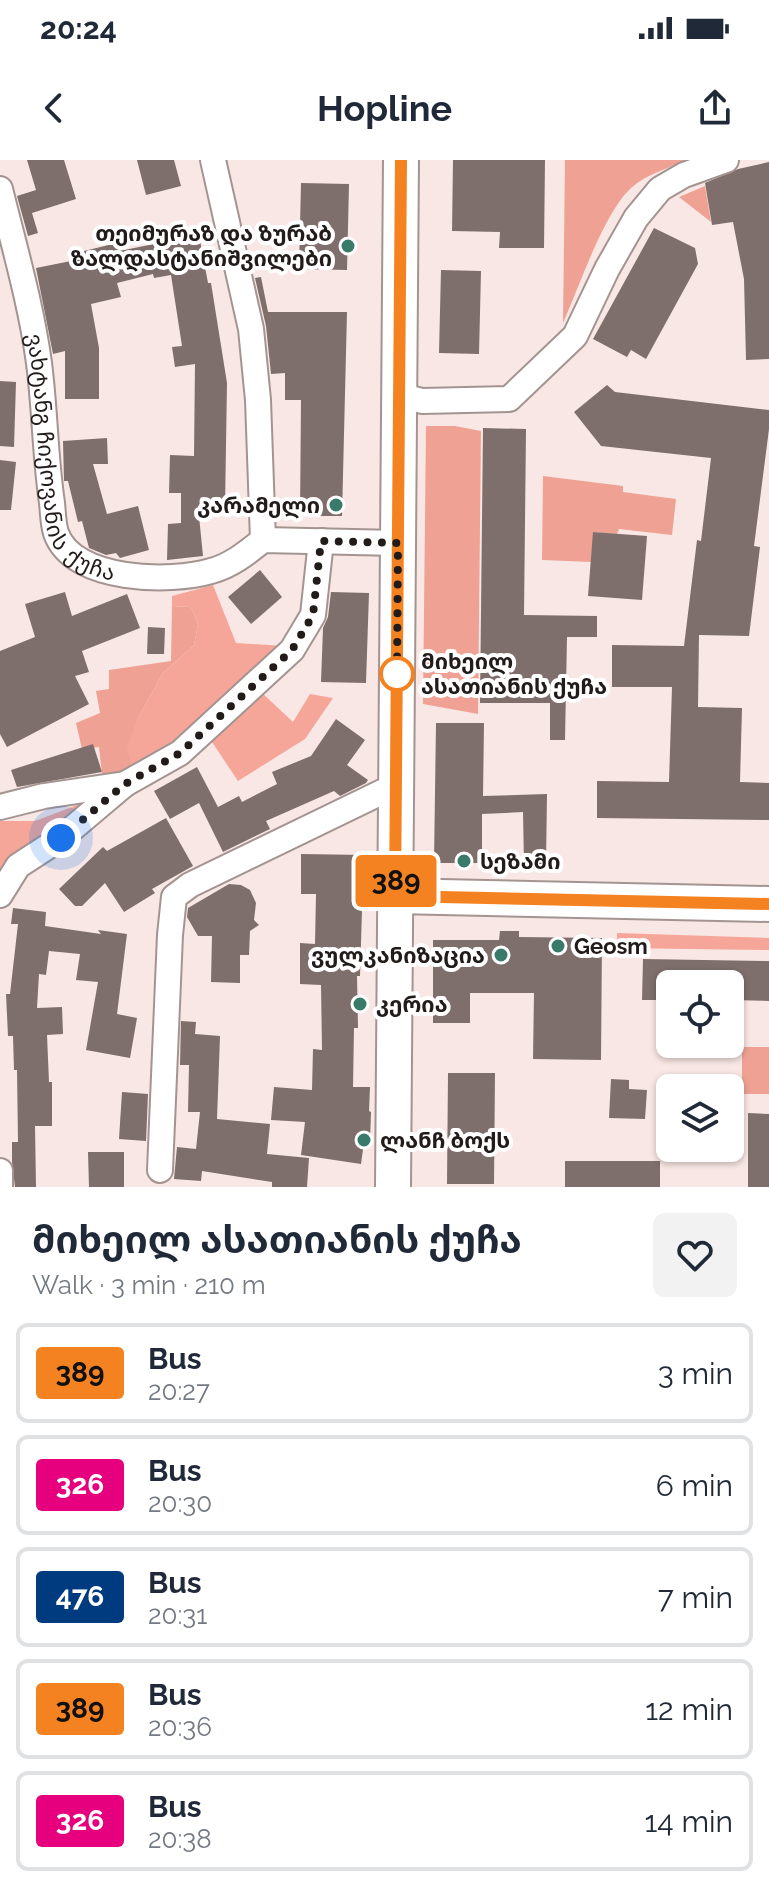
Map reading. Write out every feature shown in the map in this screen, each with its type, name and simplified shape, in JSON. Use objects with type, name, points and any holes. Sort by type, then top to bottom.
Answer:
[{"type":"main road","points":[[393,1187],[401,160]]},
{"type":"main road","points":[[395,896],[769,904]]},
{"type":"street","points":[[213,160],[251,329],[258,400],[263,540],[398,543]]},
{"type":"street","points":[[399,395],[422,401],[509,399],[575,336],[636,218],[660,189],[684,175],[726,160]]},
{"type":"street","name":"ვახტანგ ჩიქოვანის ქუჩა","points":[[0,189],[39,361],[49,481],[57,535],[76,559],[96,567],[129,575],[176,577],[213,571],[245,555],[263,540]]},
{"type":"street","points":[[0,895],[18,866],[61,838],[125,784],[180,753],[292,650],[313,615],[321,541]]},
{"type":"street","points":[[0,807],[44,796],[125,784]]},
{"type":"street","points":[[160,1170],[174,897],[190,885],[396,788]]},
{"type":"street","points":[[0,1171],[0,1187]]},
{"type":"shaded area","points":[[565,160],[687,160],[644,179],[621,200],[602,232],[563,323]]},
{"type":"shaded area","points":[[705,186],[711,222],[679,197]]},
{"type":"shaded area","points":[[426,426],[455,426],[481,431],[478,714],[423,704]]},
{"type":"shaded area","points":[[543,476],[623,486],[623,492],[676,499],[672,535],[619,529],[617,534],[594,532],[591,562],[542,560]]},
{"type":"shaded area","points":[[213,585],[236,643],[285,646],[174,751],[132,770],[127,747],[138,718],[163,673],[194,645],[198,624],[191,607],[172,606],[172,596]]},
{"type":"shaded area","points":[[172,606],[191,607],[198,624],[194,645],[163,673],[138,718],[132,770],[102,774],[99,747],[82,749],[76,723],[100,713],[96,691],[109,689],[109,670],[171,661]]},
{"type":"shaded area","points":[[260,691],[293,722],[310,694],[333,698],[305,739],[238,781],[208,736]]},
{"type":"shaded area","points":[[114,791],[0,881],[0,821],[35,821]]},
{"type":"shaded area","points":[[617,933],[769,938],[769,950],[617,948]]},
{"type":"shaded area","points":[[744,1047],[769,1047],[769,1094],[744,1094]]},
{"type":"building","points":[[27,160],[64,160],[76,199],[32,213],[38,233],[28,236],[17,196],[36,190]]},
{"type":"building","points":[[137,160],[174,160],[181,186],[146,195]]},
{"type":"building","points":[[453,160],[545,160],[544,248],[499,248],[500,232],[452,231]]},
{"type":"building","points":[[769,162],[769,359],[746,360],[744,279],[733,222],[712,225],[705,183],[738,169]]},
{"type":"building","points":[[301,183],[349,184],[347,270],[299,269]]},
{"type":"building","points":[[654,228],[695,248],[698,264],[646,359],[631,350],[627,357],[593,339]]},
{"type":"building","points":[[199,235],[208,283],[211,283],[227,383],[225,507],[198,506],[203,556],[167,560],[168,524],[181,523],[181,493],[169,493],[170,455],[194,456],[195,364],[175,367],[172,347],[182,346],[171,275],[154,278],[153,274],[117,283],[121,297],[91,304],[99,348],[99,399],[65,399],[65,351],[53,354],[36,268],[86,258],[84,251],[117,243],[119,251]]},
{"type":"building","points":[[441,270],[481,271],[479,354],[439,353]]},
{"type":"building","points":[[261,277],[268,312],[347,312],[342,516],[300,516],[301,400],[285,400],[285,373],[271,374],[266,326],[255,278]]},
{"type":"building","points":[[0,381],[16,382],[14,447],[0,446]]},
{"type":"building","points":[[607,385],[615,392],[769,410],[754,546],[760,547],[749,636],[699,635],[698,707],[742,708],[740,782],[769,783],[769,820],[597,818],[597,781],[669,782],[672,687],[612,687],[612,645],[684,646],[711,458],[601,446],[574,412]]},
{"type":"building","points":[[483,428],[526,429],[524,615],[597,616],[597,637],[567,637],[565,740],[550,740],[550,703],[480,703]]},
{"type":"building","points":[[107,438],[108,464],[93,464],[107,514],[138,506],[149,550],[120,558],[116,553],[106,555],[89,548],[82,521],[78,522],[68,481],[64,481],[63,441]]},
{"type":"building","points":[[0,460],[16,462],[11,510],[0,510]]},
{"type":"building","points":[[593,532],[647,536],[642,600],[588,596]]},
{"type":"building","points":[[260,570],[282,597],[251,624],[228,597]]},
{"type":"building","points":[[65,592],[72,616],[127,594],[140,628],[82,651],[89,672],[75,676],[89,704],[7,747],[0,734],[0,651],[35,637],[25,604]]},
{"type":"building","points":[[331,592],[369,593],[366,683],[321,682],[323,628],[328,617]]},
{"type":"building","points":[[148,627],[165,628],[164,654],[147,654]]},
{"type":"building","points":[[336,719],[365,740],[347,765],[368,780],[366,783],[340,796],[334,791],[266,821],[270,829],[223,852],[199,803],[170,819],[154,791],[197,767],[218,807],[239,796],[242,802],[277,784],[272,772],[311,756]]},
{"type":"building","points":[[436,723],[484,723],[483,796],[547,794],[546,864],[524,864],[523,812],[482,814],[482,863],[434,863]]},
{"type":"building","points":[[93,744],[102,772],[17,787],[11,770]]},
{"type":"building","points":[[166,818],[193,866],[152,889],[155,893],[124,912],[105,883],[82,906],[75,906],[59,889],[103,847],[107,851]]},
{"type":"building","points":[[301,854],[365,855],[365,874],[373,874],[372,910],[362,910],[360,976],[357,976],[358,1028],[354,1028],[353,1087],[370,1087],[370,1142],[364,1142],[361,1164],[301,1155],[305,1122],[271,1120],[274,1087],[312,1090],[313,1049],[322,1050],[321,985],[300,984],[300,943],[315,944],[316,894],[301,894]]},
{"type":"building","points":[[229,884],[250,890],[256,903],[254,920],[259,925],[250,931],[249,955],[240,955],[240,983],[211,982],[212,936],[198,936],[187,917],[188,908]]},
{"type":"building","points":[[13,908],[46,912],[45,926],[101,934],[98,930],[127,934],[117,1014],[137,1018],[130,1058],[86,1050],[98,982],[76,980],[80,954],[49,951],[46,975],[39,974],[37,1008],[62,1007],[63,1034],[47,1035],[49,1082],[52,1082],[52,1126],[35,1126],[36,1187],[15,1187],[12,1162],[12,1142],[18,1142],[17,1070],[14,1070],[13,1036],[8,1036],[6,994],[10,994],[18,924],[11,924]]},
{"type":"building","points":[[500,931],[519,931],[519,937],[602,938],[601,1060],[533,1059],[534,993],[470,993],[470,1023],[433,1023],[433,940],[499,940]]},
{"type":"building","points":[[643,959],[769,961],[769,1001],[744,1000],[744,970],[656,970],[656,1000],[642,1000]]},
{"type":"building","points":[[181,1021],[196,1022],[195,1034],[220,1036],[217,1119],[270,1124],[267,1154],[309,1158],[307,1187],[272,1187],[272,1182],[202,1171],[201,1181],[174,1179],[177,1147],[196,1149],[200,1112],[188,1112],[189,1065],[180,1065]]},
{"type":"building","points":[[448,1073],[495,1073],[494,1184],[447,1184]]},
{"type":"building","points":[[611,1079],[629,1080],[629,1089],[647,1090],[645,1119],[609,1118]]},
{"type":"building","points":[[122,1092],[148,1094],[146,1141],[119,1139]]},
{"type":"building","points":[[748,1113],[769,1114],[769,1187],[748,1187]]},
{"type":"building","points":[[88,1152],[124,1152],[124,1187],[89,1187]]},
{"type":"building","points":[[565,1161],[660,1162],[660,1187],[565,1187]]},
{"type":"bus line","name":"389","points":[[401,160],[395,896],[769,904]]},
{"type":"place","name":"თეიმურაზ და ზურაბ ზალდასტანიშვილები","points":[[348,246]]},
{"type":"place","name":"კარამელი","points":[[336,505]]},
{"type":"place","name":"მიხეილ ასათიანის ქუჩა","points":[[397,674]]},
{"type":"place","name":"სეზამი","points":[[464,861]]},
{"type":"place","name":"Geosm","points":[[558,946]]},
{"type":"place","name":"ვულკანიზაცია","points":[[501,955]]},
{"type":"place","name":"კერია","points":[[360,1004]]},
{"type":"place","name":"ლანჩ ბოქს","points":[[364,1140]]},
{"type":"route","points":[[61,838],[125,784],[180,753],[292,650],[313,615],[321,541],[398,543],[397,674]]}]
